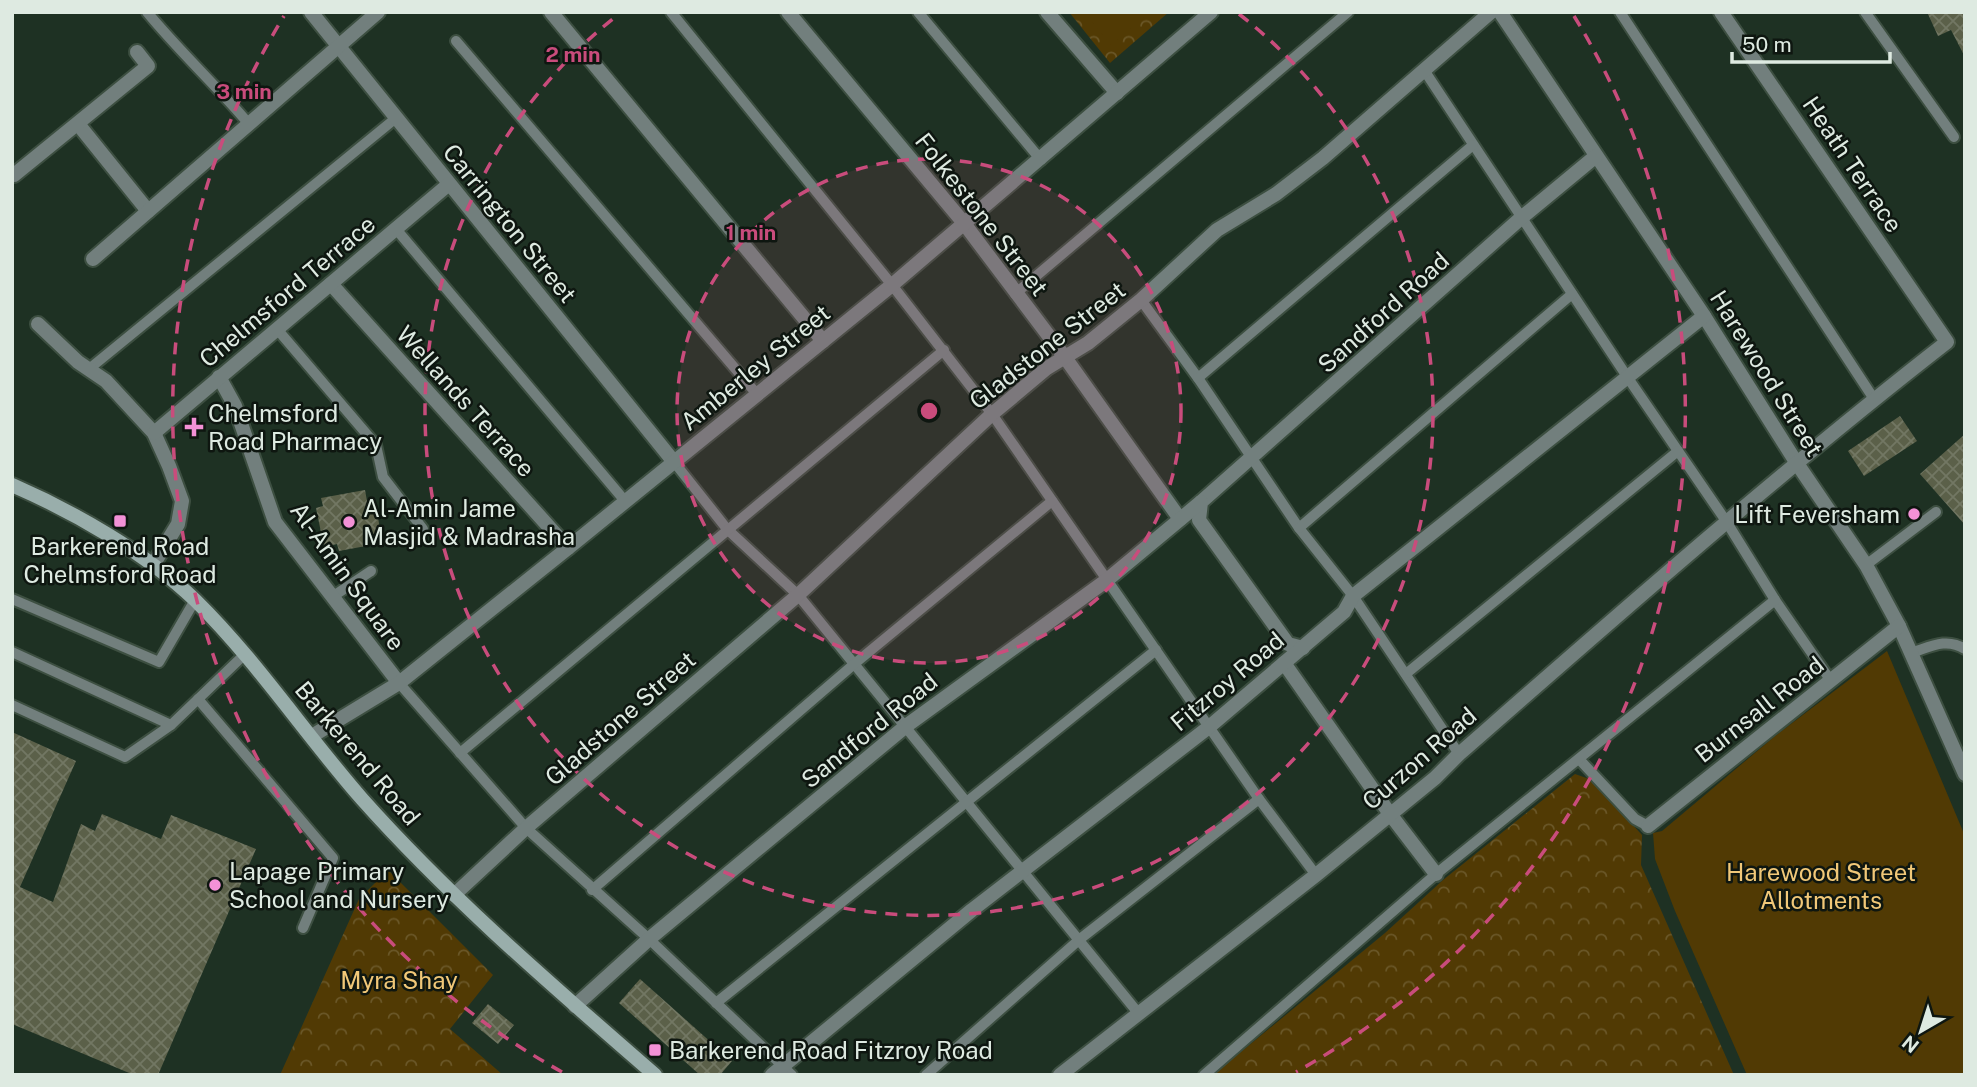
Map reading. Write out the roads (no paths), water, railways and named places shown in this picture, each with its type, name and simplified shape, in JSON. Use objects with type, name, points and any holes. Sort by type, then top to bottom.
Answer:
[{"type":"main road","name":"Barkerend Road","points":[[12,485],[56,504],[153,565],[195,600],[245,654],[362,799],[454,895],[655,1075]]},
{"type":"street","name":"Carrington Street","points":[[311,12],[674,462]]},
{"type":"street","points":[[93,259],[378,12]]},
{"type":"street","points":[[551,12],[823,341]]},
{"type":"street","name":"Folkestone Street","points":[[788,12],[963,222],[1064,356],[1180,519]]},
{"type":"street","points":[[1047,12],[1117,93]]},
{"type":"street","name":"Amberley Street","points":[[312,736],[399,683],[568,548],[892,285],[1211,12]]},
{"type":"street","name":"Gladstone Street","points":[[454,895],[526,828],[798,595],[992,414],[1047,368],[1088,343],[1141,300],[1217,230],[1276,194],[1323,158],[1491,12]]},
{"type":"street","name":"Harewood Street","points":[[1500,12],[1704,316],[1796,462],[1866,565],[1899,626],[1965,774]]},
{"type":"street","name":"Heath Terrace","points":[[1721,12],[1947,342]]},
{"type":"street","points":[[14,176],[148,66],[137,52]]},
{"type":"street","points":[[78,124],[148,211]]},
{"type":"street","name":"Sandford Road","points":[[575,1006],[649,939],[906,726],[1107,580],[1201,502],[1521,218],[1596,156]]},
{"type":"street","name":"Chelmsford Terrace","points":[[154,433],[449,184]]},
{"type":"street","name":"Wellands Terrace","points":[[331,285],[568,548]]},
{"type":"street","name":"Fitzroy Road","points":[[782,1072],[972,910],[1266,680],[1344,612],[1353,596],[1704,316]]},
{"type":"street","points":[[38,324],[69,354],[106,381],[154,433],[182,501],[178,524],[153,565]]},
{"type":"street","name":"Curzon Road","points":[[1060,1075],[1316,875],[1435,778],[1459,754],[1726,521],[1947,342]]},
{"type":"street","name":"Al-Amin Square","points":[[219,377],[235,406],[275,522],[399,683]]},
{"type":"street","points":[[1201,502],[1199,520],[1288,644],[1303,648]]},
{"type":"street","name":"Burnsall Road","points":[[1648,826],[1899,626]]},
{"type":"street","points":[[1284,663],[1390,814],[1436,874]]},
{"type":"lane","points":[[147,12],[176,47],[249,124]]},
{"type":"lane","points":[[671,12],[944,350],[992,414],[1259,799],[1316,875]]},
{"type":"lane","points":[[918,12],[1041,160]]},
{"type":"lane","points":[[1015,293],[1349,12]]},
{"type":"lane","points":[[1620,12],[1874,399]]},
{"type":"lane","points":[[1864,12],[1954,137]]},
{"type":"lane","points":[[456,41],[756,393]]},
{"type":"lane","points":[[1424,70],[1831,681]]},
{"type":"lane","points":[[89,369],[396,118]]},
{"type":"lane","points":[[1198,378],[1473,145]]},
{"type":"lane","points":[[396,229],[625,501]]},
{"type":"lane","points":[[1299,528],[1572,294]]},
{"type":"lane","points":[[1141,300],[1198,378],[1299,528],[1353,596],[1407,673],[1459,754]]},
{"type":"lane","points":[[277,329],[376,445],[383,477],[423,529]]},
{"type":"lane","points":[[460,753],[944,350]]},
{"type":"lane","points":[[1407,673],[1678,451]]},
{"type":"lane","points":[[674,462],[727,529],[798,595],[1139,1014]]},
{"type":"lane","points":[[592,890],[853,665],[1052,501]]},
{"type":"lane","points":[[1866,565],[1936,512]]},
{"type":"lane","points":[[332,597],[371,571]]},
{"type":"lane","points":[[12,599],[159,663],[195,600]]},
{"type":"lane","points":[[1204,1075],[1436,874],[1775,600]]},
{"type":"lane","points":[[1911,653],[1942,643],[1955,643],[1965,649]]},
{"type":"lane","points":[[716,1003],[1156,650]]},
{"type":"lane","points":[[12,652],[171,725]]},
{"type":"lane","points":[[12,705],[125,757],[171,725],[245,654]]},
{"type":"lane","points":[[399,683],[526,828],[649,939],[716,1003],[782,1072]]},
{"type":"lane","points":[[198,699],[333,858],[303,928]]},
{"type":"lane","points":[[1579,759],[1635,819],[1648,826]]},
{"type":"lane","points":[[926,1075],[1080,939],[1259,799]]},
{"type":"place","name":"Chelmsford Road Pharmacy","points":[[194,427]]},
{"type":"place","name":"Lift Feversham","points":[[1914,514]]},
{"type":"place","name":"Barkerend Road Chelmsford Road","points":[[120,521]]},
{"type":"place","name":"Al-Amin Jame Masjid & Madrasha","points":[[349,522]]},
{"type":"place","name":"Lapage Primary School and Nursery","points":[[215,885]]},
{"type":"place","name":"Barkerend Road Fitzroy Road","points":[[655,1050]]},
{"type":"park label","name":"Harewood Street Allotments","points":[[1821,886]]},
{"type":"park label","name":"Myra Shay","points":[[399,980]]}]
